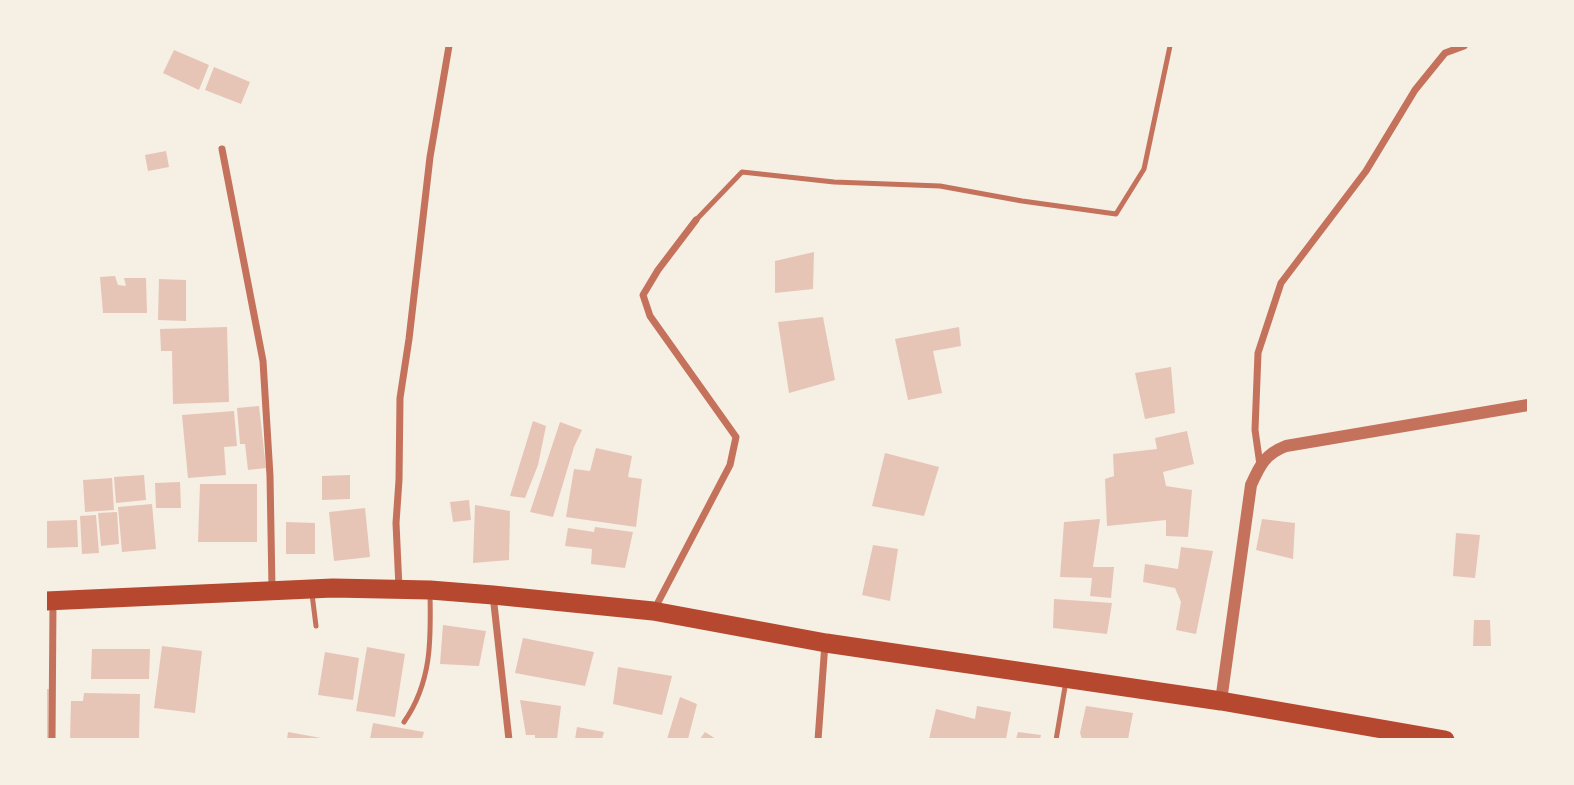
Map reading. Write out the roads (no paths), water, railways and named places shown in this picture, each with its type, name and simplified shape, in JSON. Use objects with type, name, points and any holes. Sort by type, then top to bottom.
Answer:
[{"type":"highway","points":[[49,601],[312,589],[430,590],[493,595],[653,611],[825,643],[1221,701],[1375,734],[1445,740]]},
{"type":"street","points":[[399,589],[396,523],[400,480],[400,398],[430,157],[449,46]]},
{"type":"street","points":[[1260,465],[1255,430],[1258,353],[1281,283],[1366,171],[1415,90],[1445,53],[1464,46]]},
{"type":"street","points":[[222,149],[263,361],[270,476],[272,590]]},
{"type":"street","points":[[653,611],[730,465],[736,437],[650,316],[643,295],[658,270],[696,220]]},
{"type":"street","points":[[1221,701],[1251,485],[1260,465],[1273,451],[1286,446],[1528,405]]},
{"type":"street","points":[[493,595],[509,740]]},
{"type":"street","points":[[49,601],[52,740]]},
{"type":"street","points":[[818,740],[825,643]]},
{"type":"lane","points":[[696,220],[742,172],[940,187],[1116,214],[1144,169],[1170,46]]},
{"type":"lane","points":[[312,589],[316,626]]},
{"type":"lane","points":[[404,722],[414,707],[421,688],[430,645],[430,590]]},
{"type":"lane","points":[[1056,740],[1067,678]]}]
